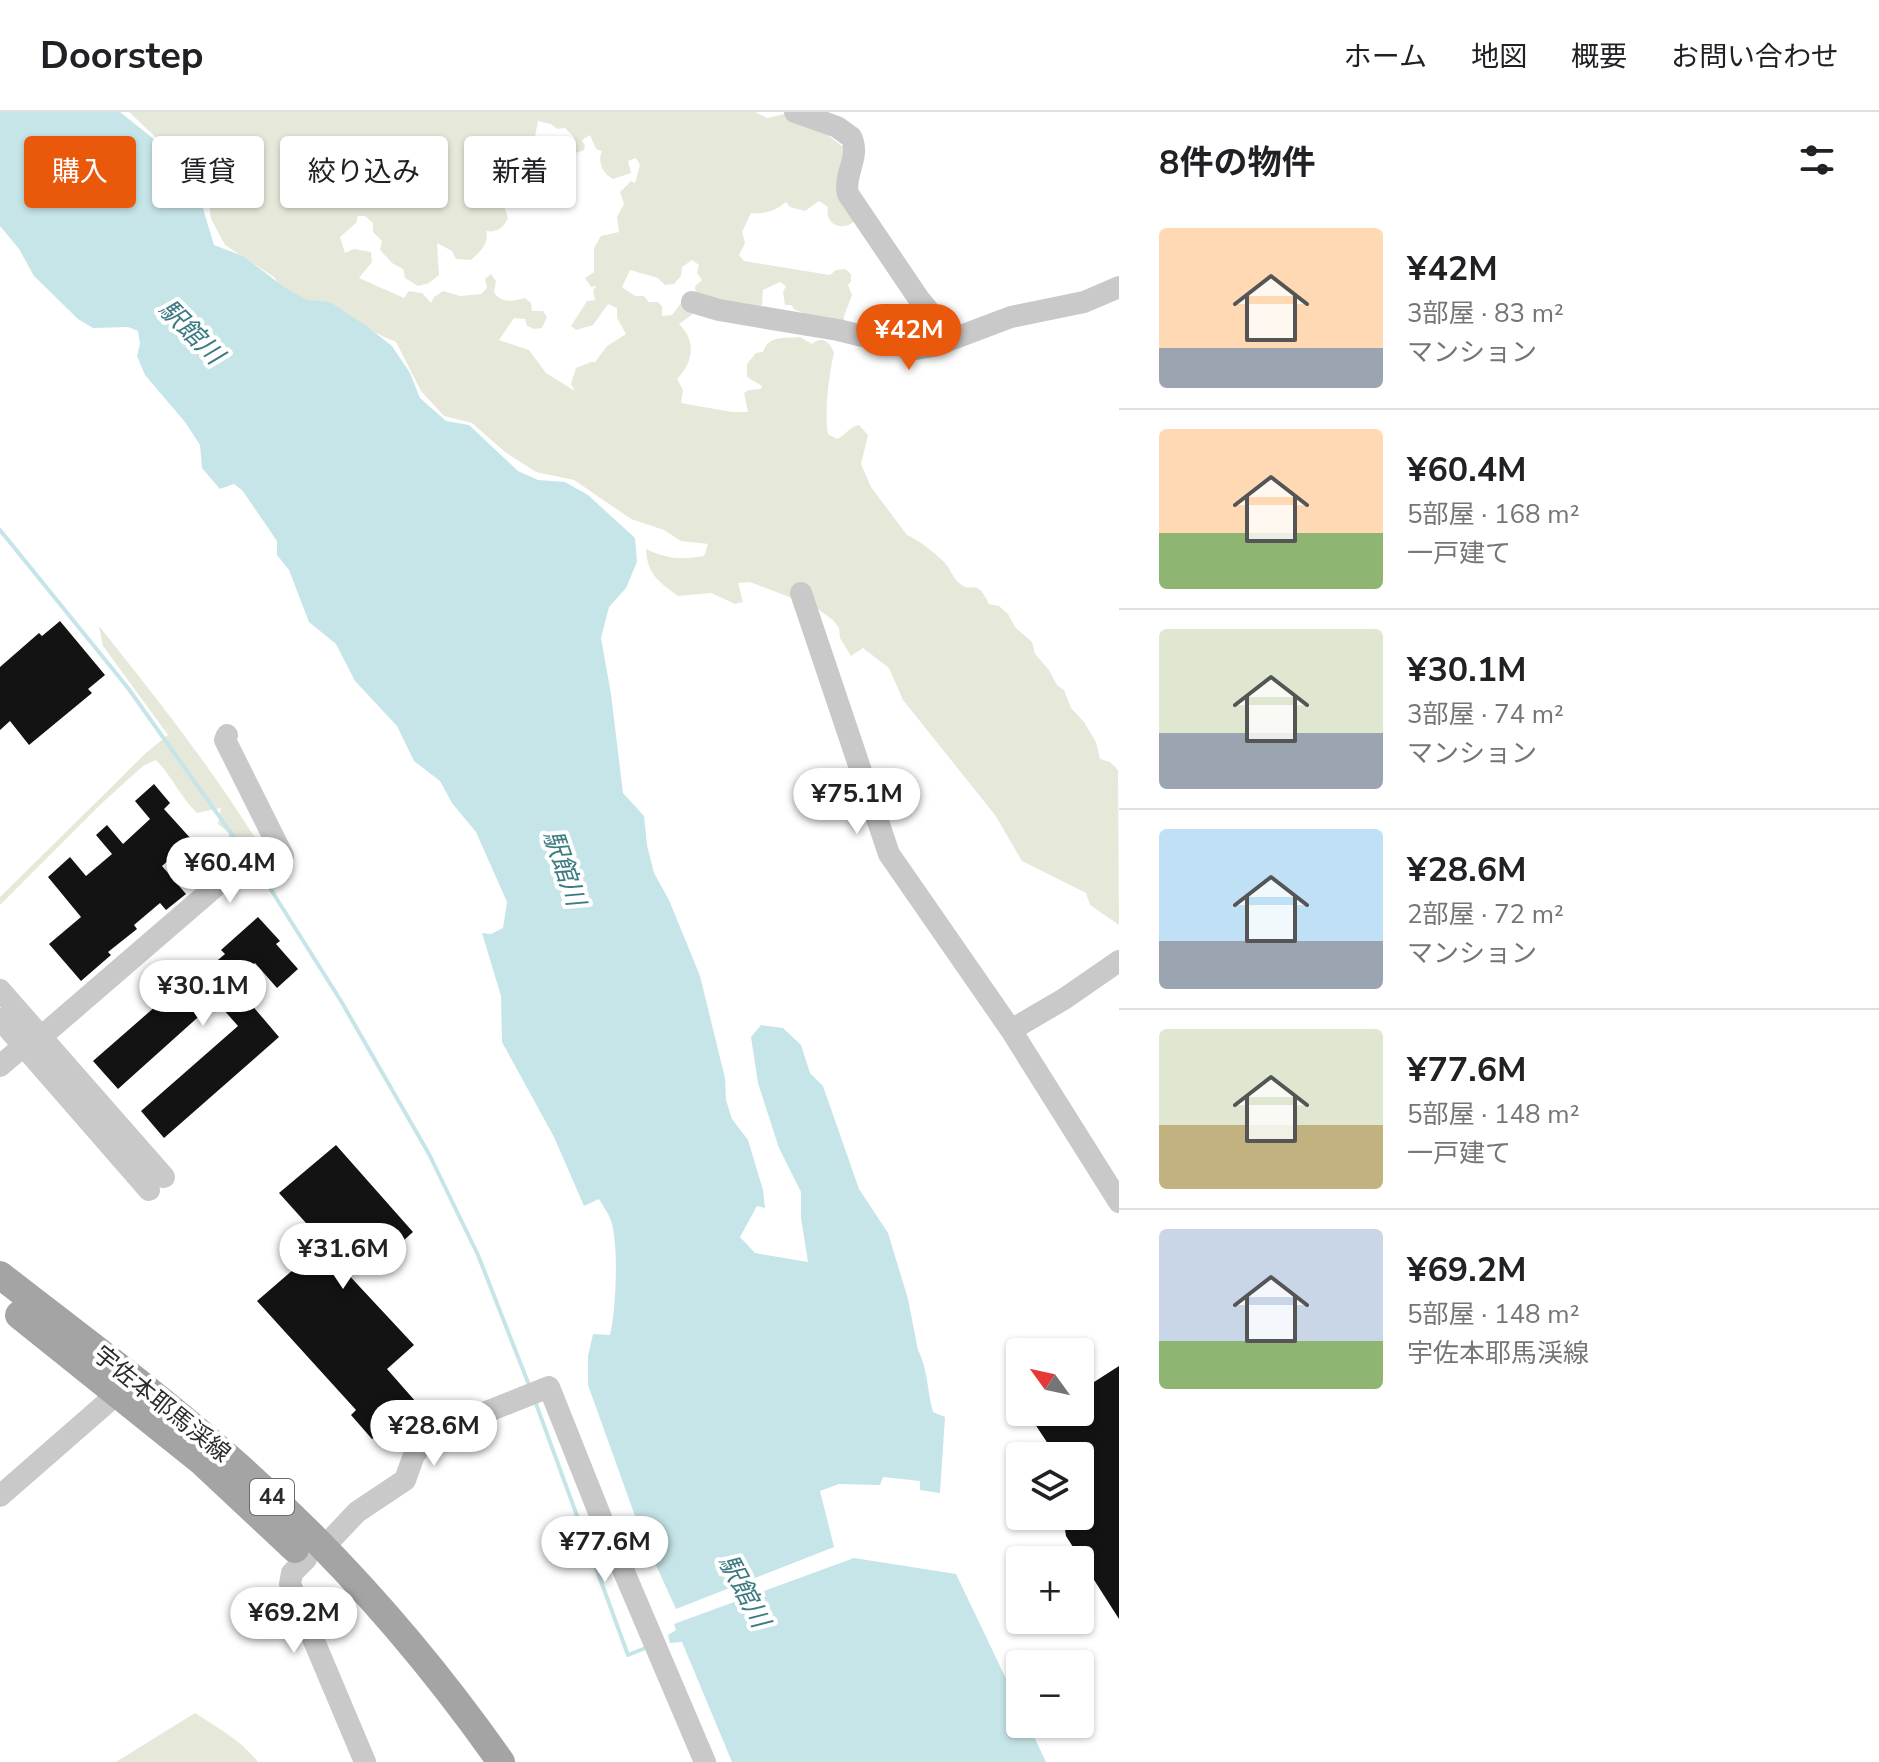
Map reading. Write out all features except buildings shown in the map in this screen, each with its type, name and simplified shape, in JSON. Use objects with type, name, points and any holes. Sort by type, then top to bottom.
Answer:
[{"type":"main road","name":"宇佐本耶馬渓線","points":[[0,1275],[168,1406],[268,1494],[477,1762]]},
{"type":"main road","name":"宇佐本耶馬渓線","points":[[0,1299],[314,1554],[414,1648],[501,1762]]},
{"type":"street","points":[[795,112],[837,127],[851,137],[856,150],[846,186],[848,194],[919,299],[952,339]]},
{"type":"street","points":[[692,302],[719,310],[838,330],[909,348],[925,348],[1011,317],[1084,302],[1119,287]]},
{"type":"street","points":[[801,593],[889,854],[1011,1030],[1119,1202]]},
{"type":"street","points":[[0,1066],[223,880],[253,873],[283,856],[225,740],[227,735]]},
{"type":"street","points":[[1011,1030],[1064,999],[1119,961]]},
{"type":"street","points":[[0,990],[34,1039],[156,1184]]},
{"type":"street","points":[[0,1019],[34,1039]]},
{"type":"street","points":[[365,1762],[290,1584],[292,1573],[357,1512],[403,1483],[414,1455],[426,1440],[549,1387],[705,1762]]},
{"type":"street","points":[[0,1496],[118,1393]]},
{"type":"shaded area","points":[[129,112],[755,112],[767,118],[794,112],[837,142],[843,147],[857,219],[847,225],[836,225],[829,219],[828,207],[819,201],[805,211],[790,207],[786,202],[770,211],[751,213],[742,232],[745,243],[739,255],[744,261],[830,275],[836,270],[845,269],[851,274],[848,285],[852,295],[844,320],[796,321],[802,312],[785,305],[783,292],[786,286],[780,282],[763,290],[762,305],[757,310],[696,295],[695,286],[702,280],[697,273],[699,265],[692,260],[682,267],[681,276],[674,284],[665,285],[658,278],[630,270],[622,287],[635,296],[644,296],[649,302],[658,302],[662,306],[662,316],[672,315],[681,303],[692,308],[693,314],[679,324],[689,338],[691,352],[687,366],[677,379],[683,390],[681,403],[748,412],[744,393],[761,389],[762,386],[747,377],[747,364],[756,353],[763,352],[769,342],[800,337],[812,344],[822,340],[831,346],[834,353],[828,394],[828,434],[837,439],[859,425],[868,435],[861,464],[871,487],[907,535],[940,558],[959,583],[977,588],[989,604],[999,606],[1008,614],[1015,627],[1032,642],[1035,654],[1064,690],[1071,708],[1096,742],[1100,759],[1110,762],[1118,770],[1119,925],[1090,905],[1086,893],[1022,861],[995,815],[903,700],[889,668],[863,648],[851,656],[833,620],[815,607],[750,582],[738,583],[743,602],[735,604],[711,593],[678,596],[655,577],[646,549],[668,557],[688,558],[704,556],[708,544],[681,541],[664,530],[631,519],[574,480],[536,472],[505,452],[472,423],[444,416],[421,391],[396,342],[304,302],[282,289],[274,277],[225,245],[211,219],[210,208],[264,208],[264,136],[154,136]],"holes":[[[538,121],[557,129],[565,128],[576,136],[576,153],[584,150],[582,140],[590,135],[596,149],[602,151],[602,167],[613,179],[631,173],[628,161],[636,158],[640,165],[635,183],[631,181],[620,192],[624,204],[617,217],[619,232],[601,236],[594,248],[594,272],[585,278],[591,287],[596,286],[593,291],[595,300],[587,301],[571,326],[576,330],[593,325],[608,304],[617,308],[617,318],[626,334],[607,346],[595,362],[576,368],[571,384],[575,391],[546,373],[529,350],[499,340],[514,318],[525,319],[527,326],[534,329],[542,328],[547,317],[543,311],[532,311],[531,303],[525,298],[512,301],[500,298],[494,292],[496,281],[491,274],[485,279],[487,288],[481,294],[460,296],[443,291],[431,303],[422,293],[409,291],[404,298],[359,278],[372,262],[371,252],[354,249],[345,253],[340,237],[356,223],[358,216],[365,216],[373,223],[373,232],[382,241],[380,250],[403,269],[405,278],[418,286],[429,283],[439,275],[437,243],[452,251],[456,259],[471,260],[485,244],[486,231],[500,229],[508,218],[505,208],[464,208],[464,136],[535,136]]]},
{"type":"shaded area","points":[[99,626],[165,709],[265,854],[255,859],[242,841],[235,845],[248,864],[226,872],[222,867],[227,858],[229,833],[218,824],[221,808],[197,813],[156,760],[143,766],[101,804],[0,905],[0,897],[168,735],[103,646]]},
{"type":"shaded area","points":[[195,1713],[237,1741],[258,1762],[116,1762]]},
{"type":"water","points":[[0,112],[120,112],[152,138],[152,208],[203,208],[214,245],[243,256],[307,300],[330,302],[365,325],[392,346],[410,373],[420,398],[446,421],[469,425],[518,471],[538,480],[565,482],[588,495],[635,538],[637,562],[626,588],[609,607],[601,638],[623,793],[644,816],[654,873],[669,900],[700,976],[732,1119],[748,1140],[763,1190],[765,1208],[757,1206],[740,1237],[755,1253],[808,1262],[801,1218],[801,1192],[779,1148],[758,1083],[751,1037],[761,1025],[783,1028],[801,1045],[810,1073],[823,1086],[859,1189],[888,1233],[908,1299],[933,1412],[945,1417],[940,1493],[920,1490],[920,1481],[883,1477],[880,1485],[839,1484],[820,1491],[834,1547],[676,1609],[640,1530],[588,1385],[588,1356],[593,1334],[610,1335],[612,1325],[616,1260],[614,1231],[599,1199],[584,1206],[554,1137],[502,1042],[501,996],[482,933],[491,934],[503,928],[507,902],[476,832],[452,803],[440,781],[414,761],[397,726],[355,681],[336,644],[309,622],[289,570],[277,555],[277,541],[242,490],[234,484],[220,489],[202,468],[200,445],[185,422],[145,375],[137,356],[140,344],[138,331],[128,327],[93,328],[78,319],[34,276],[19,249],[0,226]]},
{"type":"water","points":[[854,1558],[956,1574],[1006,1679],[1006,1738],[1035,1738],[1046,1762],[732,1762],[682,1642],[670,1643],[668,1635],[676,1630],[674,1624]]},
{"type":"waterway","points":[[0,530],[128,688],[253,864]]},
{"type":"waterway","points":[[263,877],[341,1001],[429,1154],[478,1255],[529,1385]]},
{"type":"waterway","points":[[535,1401],[628,1655],[648,1647]]},
{"type":"waterway","name":"駅館川","points":[[725,1553],[766,1628]]}]
